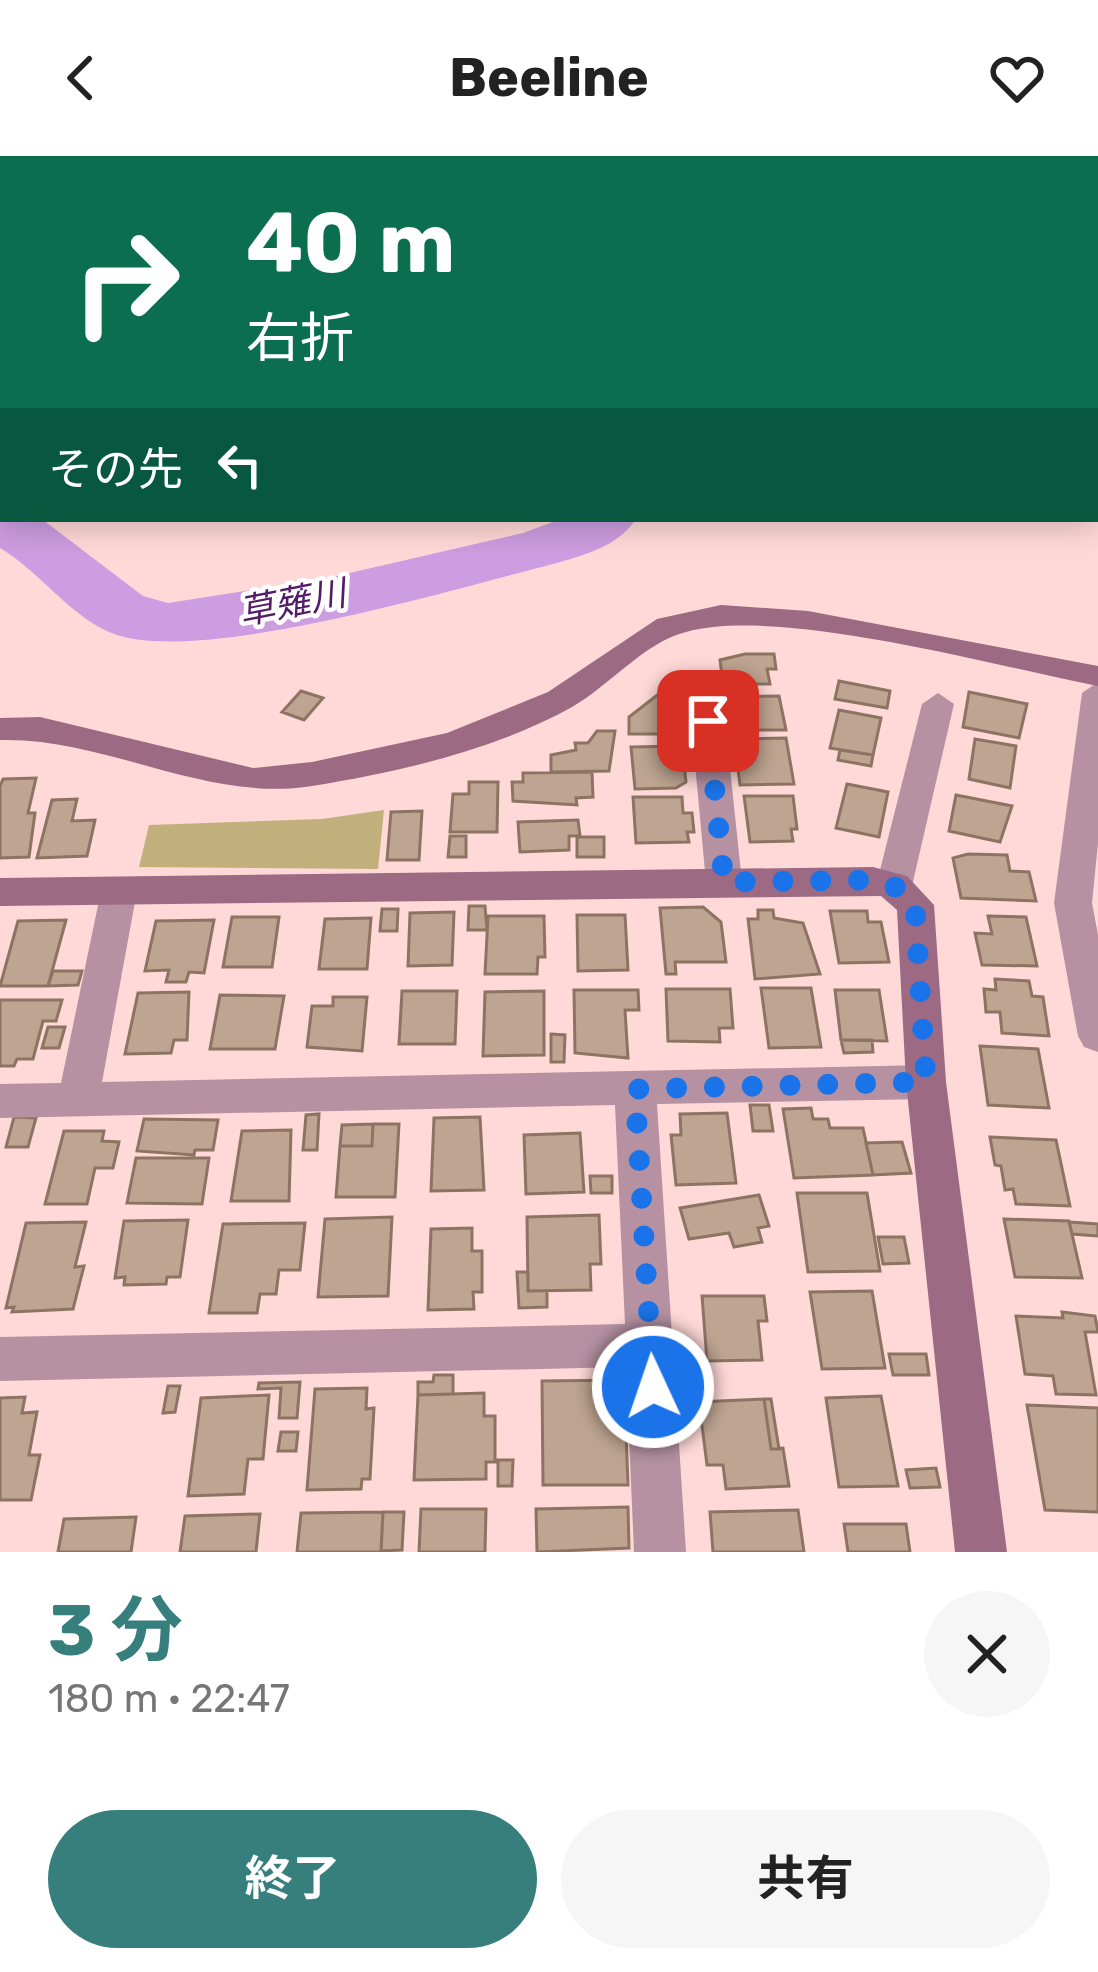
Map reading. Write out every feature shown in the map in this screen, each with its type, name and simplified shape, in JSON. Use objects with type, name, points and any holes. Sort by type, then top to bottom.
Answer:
[{"type":"street","points":[[0,728],[40,728],[253,780],[312,774],[454,743],[560,700],[668,626],[721,614],[808,621],[1098,676]]},
{"type":"street","points":[[1098,693],[1073,903],[1098,1036]]},
{"type":"street","points":[[894,886],[938,704]]},
{"type":"street","points":[[708,721],[724,882]]},
{"type":"street","points":[[0,892],[873,880],[894,886],[915,905],[926,1082],[981,1552]]},
{"type":"street","points":[[78,1099],[119,891]]},
{"type":"street","points":[[0,1101],[926,1082]]},
{"type":"street","points":[[635,1089],[660,1552]]},
{"type":"street","points":[[0,1359],[651,1346]]},
{"type":"shaded area","points":[[384,810],[378,869],[139,867],[149,825],[322,819]]},
{"type":"building","points":[[774,654],[776,669],[767,669],[770,684],[723,684],[720,660]]},
{"type":"building","points":[[687,678],[689,701],[681,701],[682,718],[669,718],[670,734],[629,734],[629,717],[678,679]]},
{"type":"building","points":[[839,681],[890,691],[887,708],[835,699]]},
{"type":"building","points":[[301,691],[323,698],[304,720],[282,712]]},
{"type":"building","points":[[969,692],[1027,704],[1019,738],[963,727]]},
{"type":"building","points":[[779,696],[786,730],[738,730],[728,697]]},
{"type":"building","points":[[839,710],[881,718],[873,755],[830,748]]},
{"type":"building","points":[[597,731],[615,731],[609,771],[551,772],[551,755],[576,750],[575,743],[588,743]]},
{"type":"building","points":[[786,738],[794,784],[740,785],[736,754],[750,754],[747,739]]},
{"type":"building","points":[[975,739],[1016,746],[1010,788],[969,779]]},
{"type":"building","points":[[682,746],[686,782],[676,788],[635,789],[631,747]]},
{"type":"building","points":[[840,750],[873,755],[871,766],[838,760]]},
{"type":"building","points":[[592,772],[593,797],[576,798],[577,805],[513,801],[512,782],[523,782],[523,773]]},
{"type":"building","points":[[36,778],[28,813],[35,813],[29,857],[0,858],[3,779]]},
{"type":"building","points":[[469,782],[498,782],[497,832],[450,832],[453,794],[469,794]]},
{"type":"building","points":[[847,784],[888,792],[879,837],[836,828]]},
{"type":"building","points":[[956,795],[1012,806],[1000,842],[949,831]]},
{"type":"building","points":[[744,796],[793,796],[797,829],[791,829],[793,841],[750,842]]},
{"type":"building","points":[[633,797],[682,797],[683,813],[692,813],[694,832],[687,832],[689,842],[636,843]]},
{"type":"building","points":[[77,799],[72,821],[95,820],[87,856],[37,858],[52,800]]},
{"type":"building","points":[[422,811],[419,860],[387,860],[391,812]]},
{"type":"building","points":[[578,820],[580,836],[569,836],[569,850],[520,852],[518,822]]},
{"type":"building","points":[[450,836],[466,836],[466,857],[448,857]]},
{"type":"building","points":[[577,837],[604,837],[604,857],[577,857]]},
{"type":"building","points":[[1007,855],[1010,871],[1029,872],[1036,901],[961,898],[953,858]]},
{"type":"building","points":[[469,906],[485,906],[487,930],[468,930]]},
{"type":"building","points":[[703,907],[721,922],[726,962],[675,962],[676,974],[666,974],[660,908]]},
{"type":"building","points":[[382,909],[398,909],[397,931],[380,931]]},
{"type":"building","points":[[758,910],[773,910],[774,918],[803,923],[820,974],[755,979],[748,919],[758,919]]},
{"type":"building","points":[[830,911],[867,911],[868,922],[881,922],[889,962],[839,963]]},
{"type":"building","points":[[454,912],[452,965],[408,966],[410,913]]},
{"type":"building","points":[[577,915],[625,915],[628,970],[578,971]]},
{"type":"building","points":[[488,916],[544,916],[545,957],[538,957],[537,974],[485,974]]},
{"type":"building","points":[[988,916],[1026,917],[1037,966],[982,965],[975,933],[992,934]]},
{"type":"building","points":[[232,917],[279,917],[272,967],[223,967]]},
{"type":"building","points":[[371,918],[367,969],[319,969],[325,919]]},
{"type":"building","points":[[66,920],[48,986],[0,986],[18,921]]},
{"type":"building","points":[[214,920],[204,973],[189,972],[186,982],[166,982],[169,970],[145,971],[156,921]]},
{"type":"building","points":[[53,971],[82,971],[78,985],[48,986]]},
{"type":"building","points":[[995,979],[1029,981],[1032,996],[1043,997],[1049,1036],[1002,1033],[1000,1012],[986,1012],[984,989],[996,990]]},
{"type":"building","points":[[761,988],[811,988],[821,1047],[769,1048]]},
{"type":"building","points":[[666,989],[730,989],[733,1028],[719,1028],[720,1042],[668,1041]]},
{"type":"building","points":[[574,990],[638,990],[639,1010],[625,1010],[628,1058],[575,1053]]},
{"type":"building","points":[[835,990],[879,990],[887,1041],[841,1040]]},
{"type":"building","points":[[402,991],[457,991],[455,1044],[399,1044]]},
{"type":"building","points":[[544,991],[544,1055],[483,1056],[485,992]]},
{"type":"building","points":[[189,992],[187,1040],[174,1040],[171,1053],[125,1054],[138,993]]},
{"type":"building","points":[[220,995],[284,996],[275,1049],[210,1049]]},
{"type":"building","points":[[333,997],[367,997],[362,1051],[307,1047],[312,1006],[333,1006]]},
{"type":"building","points":[[0,1000],[62,1000],[56,1021],[43,1021],[33,1059],[0,1066]]},
{"type":"building","points":[[48,1027],[65,1027],[59,1048],[42,1048]]},
{"type":"building","points":[[551,1034],[565,1035],[564,1062],[551,1062]]},
{"type":"building","points":[[841,1040],[872,1040],[873,1052],[844,1053]]},
{"type":"building","points":[[980,1046],[1038,1049],[1049,1108],[988,1105]]},
{"type":"building","points":[[750,1105],[769,1105],[773,1131],[753,1131]]},
{"type":"building","points":[[811,1108],[813,1119],[828,1119],[830,1128],[863,1128],[873,1175],[794,1178],[783,1109]]},
{"type":"building","points":[[727,1113],[736,1183],[676,1185],[671,1135],[681,1135],[680,1114]]},
{"type":"building","points":[[319,1114],[317,1150],[303,1150],[306,1115]]},
{"type":"building","points":[[14,1117],[36,1118],[28,1147],[6,1147]]},
{"type":"building","points":[[480,1117],[484,1190],[431,1191],[434,1118]]},
{"type":"building","points":[[144,1119],[218,1120],[213,1150],[195,1150],[194,1155],[137,1151]]},
{"type":"building","points":[[373,1124],[399,1124],[395,1197],[336,1197],[340,1146],[372,1146]]},
{"type":"building","points":[[373,1124],[372,1146],[340,1146],[342,1125]]},
{"type":"building","points":[[291,1130],[289,1201],[231,1201],[242,1131]]},
{"type":"building","points":[[64,1131],[104,1131],[102,1141],[119,1142],[113,1168],[95,1168],[87,1204],[45,1204]]},
{"type":"building","points":[[580,1133],[584,1192],[526,1194],[524,1135]]},
{"type":"building","points":[[990,1137],[1056,1140],[1070,1206],[1016,1204],[1013,1189],[1005,1190],[1001,1166],[995,1165]]},
{"type":"building","points":[[902,1142],[911,1173],[873,1175],[866,1143]]},
{"type":"building","points":[[136,1158],[209,1158],[202,1204],[127,1203]]},
{"type":"building","points":[[590,1176],[612,1176],[612,1193],[591,1193]]},
{"type":"building","points":[[797,1193],[867,1193],[880,1271],[808,1272]]},
{"type":"building","points":[[759,1195],[769,1226],[758,1228],[762,1242],[734,1247],[729,1233],[689,1239],[680,1208]]},
{"type":"building","points":[[599,1215],[601,1264],[590,1264],[591,1290],[528,1291],[527,1217]]},
{"type":"building","points":[[392,1217],[388,1296],[318,1297],[325,1219]]},
{"type":"building","points":[[1004,1219],[1069,1221],[1082,1278],[1015,1277]]},
{"type":"building","points":[[188,1220],[180,1277],[167,1277],[166,1284],[124,1285],[125,1277],[115,1278],[124,1221]]},
{"type":"building","points":[[86,1222],[75,1267],[84,1266],[73,1309],[12,1312],[14,1307],[6,1308],[26,1223]]},
{"type":"building","points":[[1069,1222],[1098,1224],[1098,1236],[1072,1234]]},
{"type":"building","points":[[305,1223],[300,1270],[279,1270],[276,1294],[260,1294],[257,1313],[209,1313],[223,1224]]},
{"type":"building","points":[[472,1228],[472,1251],[482,1251],[482,1292],[473,1292],[474,1309],[428,1310],[431,1229]]},
{"type":"building","points":[[878,1237],[904,1237],[909,1263],[883,1264]]},
{"type":"building","points":[[517,1272],[528,1272],[528,1291],[547,1291],[547,1307],[519,1308]]},
{"type":"building","points":[[872,1291],[885,1368],[822,1369],[810,1292]]},
{"type":"building","points":[[702,1296],[764,1296],[767,1321],[758,1321],[762,1360],[707,1361]]},
{"type":"building","points":[[1062,1312],[1095,1316],[1098,1332],[1085,1332],[1096,1395],[1056,1394],[1053,1376],[1025,1374],[1016,1316],[1063,1318]]},
{"type":"building","points":[[889,1354],[926,1354],[929,1375],[893,1375]]},
{"type":"building","points":[[434,1375],[453,1375],[453,1394],[418,1395],[418,1382],[433,1382]]},
{"type":"building","points":[[624,1380],[628,1485],[543,1485],[542,1381]]},
{"type":"building","points":[[300,1382],[297,1418],[279,1418],[281,1388],[258,1389],[259,1383]]},
{"type":"building","points":[[168,1386],[180,1386],[175,1412],[163,1413]]},
{"type":"building","points":[[367,1388],[366,1409],[374,1408],[370,1479],[362,1479],[361,1489],[307,1490],[315,1389]]},
{"type":"building","points":[[484,1393],[484,1416],[495,1416],[495,1462],[486,1462],[486,1479],[414,1480],[418,1395]]},
{"type":"building","points":[[269,1395],[263,1459],[248,1459],[244,1494],[188,1496],[201,1398]]},
{"type":"building","points":[[881,1396],[898,1486],[839,1487],[826,1398]]},
{"type":"building","points":[[25,1397],[22,1413],[37,1412],[29,1455],[40,1455],[31,1500],[0,1500],[0,1398]]},
{"type":"building","points":[[764,1399],[771,1449],[783,1448],[789,1486],[726,1489],[723,1465],[707,1465],[699,1402]]},
{"type":"building","points":[[764,1399],[771,1399],[779,1449],[771,1449]]},
{"type":"building","points":[[1027,1405],[1098,1408],[1098,1512],[1045,1510]]},
{"type":"building","points":[[281,1432],[298,1432],[296,1451],[278,1451]]},
{"type":"building","points":[[498,1460],[513,1460],[512,1486],[498,1486]]},
{"type":"building","points":[[936,1468],[940,1487],[910,1488],[906,1470]]},
{"type":"building","points":[[628,1507],[629,1548],[537,1552],[536,1509]]},
{"type":"building","points":[[421,1509],[486,1509],[485,1552],[419,1552]]},
{"type":"building","points":[[798,1510],[804,1552],[713,1552],[710,1512]]},
{"type":"building","points":[[383,1512],[404,1512],[402,1550],[381,1551]]},
{"type":"building","points":[[383,1512],[381,1552],[297,1552],[301,1513]]},
{"type":"building","points":[[260,1514],[256,1552],[180,1552],[185,1516]]},
{"type":"building","points":[[136,1517],[131,1552],[58,1552],[64,1519]]},
{"type":"building","points":[[844,1524],[906,1524],[910,1552],[848,1552]]},
{"type":"waterway","name":"草薙川","points":[[0,525],[39,544],[120,610],[136,619],[168,623],[268,611],[535,550],[574,538],[600,522]]},
{"type":"route","points":[[653,1387],[635,1089],[926,1082],[915,905],[894,886],[873,880],[724,882],[708,721]]}]
